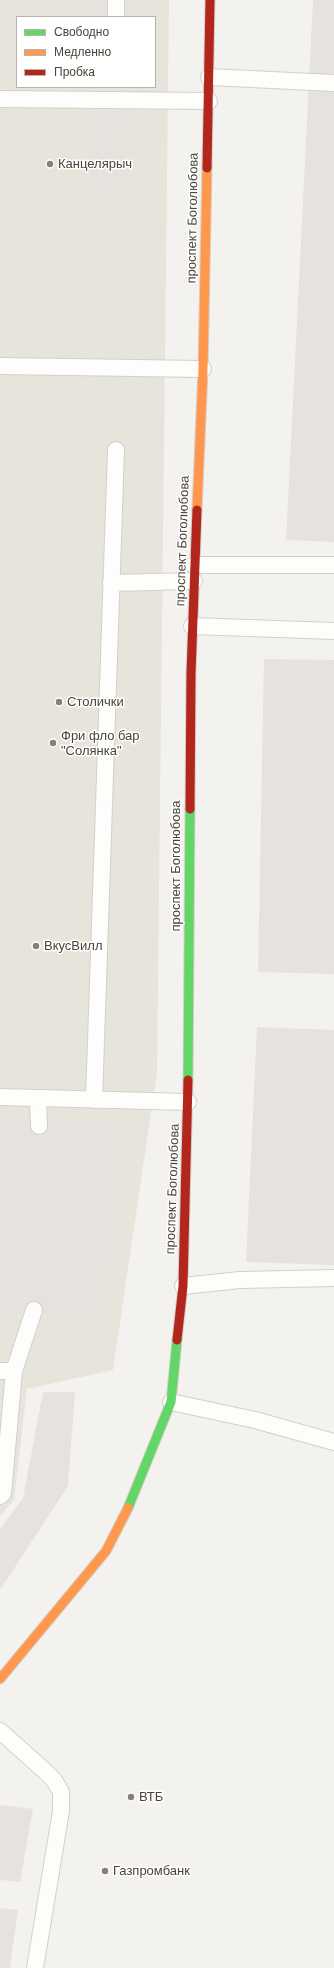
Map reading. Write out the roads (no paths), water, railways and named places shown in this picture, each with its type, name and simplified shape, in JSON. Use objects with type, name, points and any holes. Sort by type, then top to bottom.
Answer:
[{"type":"main road","name":"проспект Боголюбова","points":[[0,1679],[106,1551],[134,1496],[171,1402],[183,1286],[188,1102],[192,626],[203,369],[210,0]]},
{"type":"lane","points":[[116,0],[116,16]]},
{"type":"lane","points":[[209,77],[334,83]]},
{"type":"lane","points":[[0,99],[117,93],[209,101]]},
{"type":"lane","points":[[0,366],[203,369]]},
{"type":"lane","points":[[94,1100],[116,450]]},
{"type":"lane","points":[[111,583],[194,573],[334,565]]},
{"type":"lane","points":[[192,626],[334,631]]},
{"type":"lane","points":[[0,1097],[38,1100],[188,1102]]},
{"type":"lane","points":[[38,1100],[39,1126]]},
{"type":"lane","points":[[183,1286],[240,1280],[334,1278]]},
{"type":"lane","points":[[0,1496],[2,1493],[7,1371],[34,1310]]},
{"type":"lane","points":[[171,1402],[255,1420],[334,1442]]},
{"type":"lane","points":[[0,1732],[45,1770],[61,1792],[61,1811],[35,1968]]},
{"type":"place","name":"Канцелярыч","points":[[50,164]]},
{"type":"place","name":"Столички","points":[[59,702]]},
{"type":"place","name":"Фри фло бар \"Солянка\"","points":[[53,743]]},
{"type":"place","name":"ВкусВилл","points":[[36,946]]},
{"type":"place","name":"ВТБ","points":[[131,1797]]},
{"type":"place","name":"Газпромбанк","points":[[105,1871]]}]
